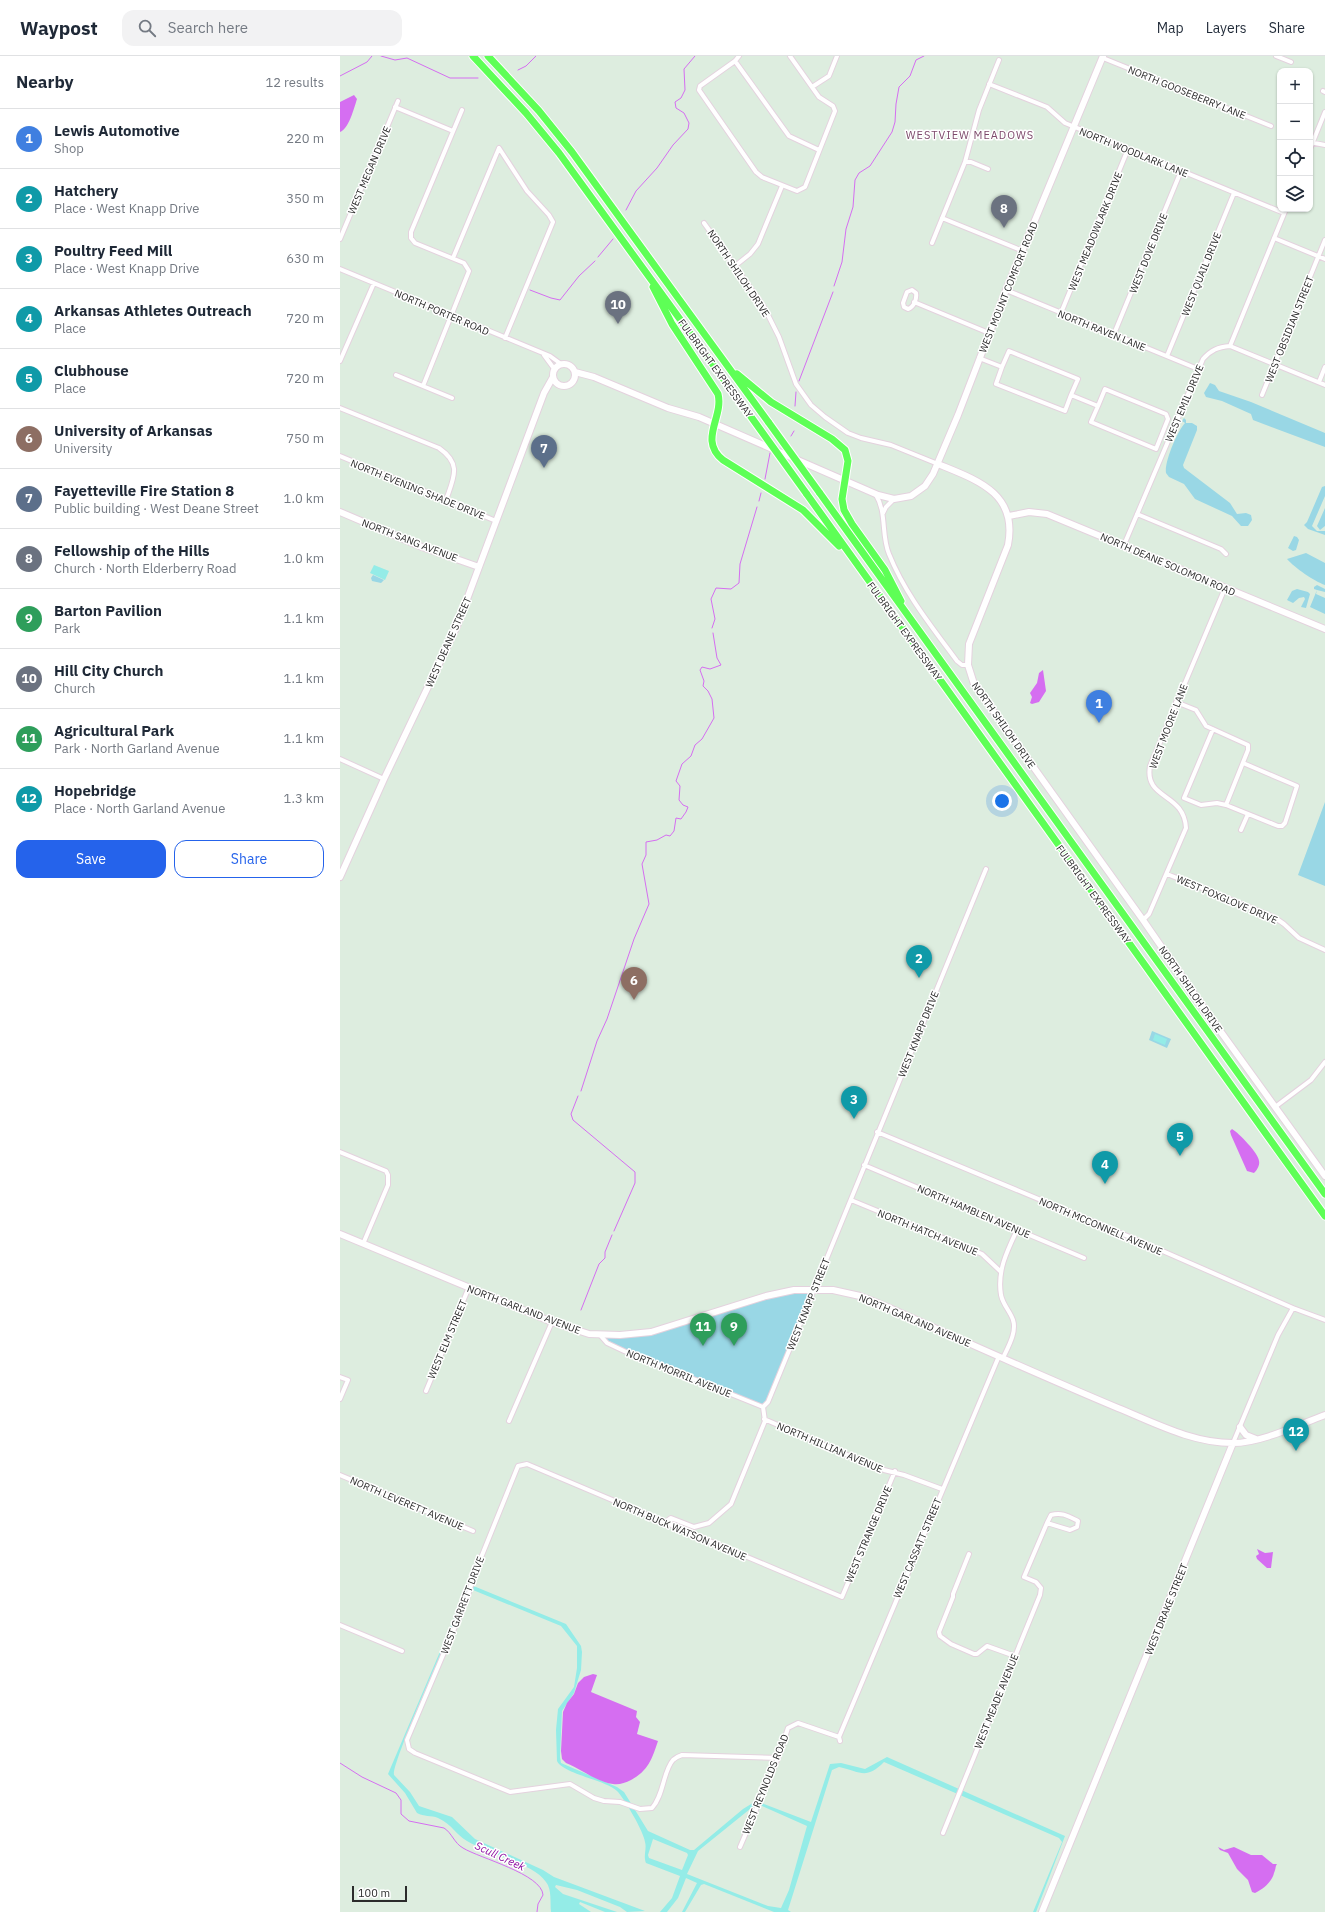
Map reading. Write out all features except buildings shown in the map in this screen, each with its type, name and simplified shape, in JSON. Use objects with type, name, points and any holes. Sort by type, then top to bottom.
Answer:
[{"type":"highway","name":"FULBRIGHT EXPRESSWAY","points":[[473,56],[507,91],[550,141],[642,266],[852,556],[1325,1216]]},
{"type":"highway","name":"FULBRIGHT EXPRESSWAY","points":[[488,56],[539,111],[572,152],[1325,1194]]},
{"type":"highway","points":[[642,266],[672,324],[716,389],[719,402],[714,423],[712,443],[719,457],[803,510],[825,530],[843,550],[852,556]]},
{"type":"highway","points":[[726,364],[771,402],[841,445],[845,450],[848,461],[842,499],[847,515],[888,574],[908,616]]},
{"type":"highway","points":[[1317,1205],[1325,1222]]},
{"type":"street","points":[[739,56],[735,61],[699,88],[756,172],[762,177],[794,191],[803,189],[834,114],[835,108],[830,103],[819,97],[790,56]]},
{"type":"street","points":[[812,87],[829,76],[837,56]]},
{"type":"street","points":[[1276,56],[1291,62]]},
{"type":"street","name":"NORTH GOOSEBERRY LANE","points":[[1103,57],[1271,126]]},
{"type":"street","name":"WEST MOUNT COMFORT ROAD","points":[[894,499],[911,496],[930,481],[962,405],[1006,290],[1103,57]]},
{"type":"street","points":[[932,243],[965,162],[979,110],[999,60]]},
{"type":"street","points":[[735,61],[789,136],[819,150]]},
{"type":"street","name":"NORTH WOODLARK LANE","points":[[989,84],[1047,107],[1061,121],[1074,127],[1181,171],[1277,208]]},
{"type":"street","name":"WEST MEGAN DRIVE","points":[[340,239],[398,101]]},
{"type":"street","points":[[395,107],[453,131]]},
{"type":"street","points":[[423,386],[468,275],[468,268],[464,263],[415,243],[411,238],[411,232],[462,110]]},
{"type":"street","points":[[1312,140],[1325,112]]},
{"type":"street","points":[[1313,142],[1325,145]]},
{"type":"street","points":[[453,258],[500,148],[528,191],[549,215],[553,222],[505,338]]},
{"type":"street","name":"WEST MEADOWLARK DRIVE","points":[[1061,313],[1128,149]]},
{"type":"street","points":[[965,162],[971,162],[988,169]]},
{"type":"street","name":"WEST DOVE DRIVE","points":[[1114,334],[1181,171]]},
{"type":"street","points":[[734,266],[750,254],[758,244],[782,186]]},
{"type":"street","name":"WEST QUAIL DRIVE","points":[[1167,356],[1234,192]]},
{"type":"street","points":[[1285,212],[1230,346],[1325,385]]},
{"type":"street","points":[[942,218],[1023,251]]},
{"type":"street","name":"NORTH SHILOH DRIVE","points":[[704,223],[770,317],[782,345],[790,370],[802,394],[818,412],[854,435],[891,444],[975,479],[990,488],[1001,500],[1008,516],[1010,531],[1008,545],[971,636],[967,652],[970,674],[979,693],[1144,920],[1208,1014],[1325,1176]]},
{"type":"street","points":[[1274,238],[1325,259]]},
{"type":"street","name":"WEST OBSIDIAN STREET","points":[[1262,395],[1325,240]]},
{"type":"street","name":"NORTH PORTER ROAD","points":[[340,269],[544,354],[561,364]]},
{"type":"street","points":[[340,361],[374,283]]},
{"type":"street","name":"NORTH RAVEN LANE","points":[[1006,290],[1198,369]]},
{"type":"street","points":[[914,302],[989,333]]},
{"type":"street","name":"WEST EMIL DRIVE","points":[[1124,545],[1203,359],[1209,352],[1221,347],[1230,346]]},
{"type":"street","points":[[1009,351],[1078,379],[1072,395],[1065,411],[996,384],[1009,351]]},
{"type":"street","points":[[544,354],[555,370]]},
{"type":"street","points":[[979,358],[1002,367]]},
{"type":"street","points":[[598,379],[574,380],[567,386],[560,385],[553,377],[555,370],[561,364],[571,366],[575,372],[598,379],[668,408],[714,423],[876,495],[894,499]]},
{"type":"street","points":[[1319,382],[1325,367]]},
{"type":"street","points":[[574,380],[575,372]]},
{"type":"street","points":[[396,375],[452,398]]},
{"type":"street","name":"WEST DEANE STREET","points":[[340,877],[384,779],[457,626],[541,400],[553,377]]},
{"type":"street","name":"WEST DEANE STREET","points":[[541,400],[552,388],[560,385]]},
{"type":"street","points":[[1105,389],[1166,414],[1168,419],[1156,449],[1091,422],[1098,406],[1105,389]]},
{"type":"street","points":[[1072,395],[1098,406]]},
{"type":"street","points":[[340,408],[439,448],[448,455],[454,465],[454,477],[446,500]]},
{"type":"street","name":"NORTH EVENING SHADE DRIVE","points":[[340,456],[496,521]]},
{"type":"street","points":[[876,495],[881,502],[884,536],[889,554],[912,599],[959,664],[968,665]]},
{"type":"street","points":[[883,514],[886,507],[894,499]]},
{"type":"street","name":"NORTH SANG AVENUE","points":[[340,512],[422,547],[479,567]]},
{"type":"street","name":"NORTH DEANE SOLOMON ROAD","points":[[1008,516],[1022,513],[1042,513],[1124,545],[1224,588],[1325,628]]},
{"type":"street","points":[[1137,514],[1221,549],[1226,554]]},
{"type":"street","name":"WEST MOORE LANE","points":[[1144,920],[1149,914],[1184,835],[1185,821],[1179,807],[1153,786],[1149,771],[1224,588]]},
{"type":"street","points":[[1176,702],[1196,710],[1204,725],[1246,743],[1248,750],[1226,805]]},
{"type":"street","points":[[1213,729],[1184,798],[1201,805],[1217,803],[1226,805],[1282,826],[1285,823],[1298,788],[1294,784],[1243,763]]},
{"type":"street","points":[[340,759],[384,779]]},
{"type":"street","points":[[1241,830],[1248,814]]},
{"type":"street","name":"WEST KNAPP DRIVE","points":[[851,1200],[986,869]]},
{"type":"street","name":"WEST FOXGLOVE DRIVE","points":[[1167,874],[1274,917],[1299,938],[1325,950]]},
{"type":"street","points":[[1275,1107],[1311,1080],[1325,1062]]},
{"type":"street","name":"NORTH MCCONNELL AVENUE","points":[[878,1132],[1147,1244],[1293,1308],[1325,1320]]},
{"type":"street","points":[[340,1152],[386,1171],[388,1175],[388,1185],[363,1244]]},
{"type":"street","name":"NORTH HAMBLEN AVENUE","points":[[864,1165],[1084,1258]]},
{"type":"street","name":"NORTH HATCH AVENUE","points":[[851,1200],[982,1254],[1000,1271]]},
{"type":"street","name":"WEST KNAPP STREET","points":[[763,1407],[768,1402],[851,1200]]},
{"type":"street","points":[[1000,1271],[1016,1230]]},
{"type":"street","name":"NORTH GARLAND AVENUE","points":[[340,1234],[579,1332],[600,1335],[629,1335],[651,1332],[770,1295],[794,1290],[833,1290],[860,1296],[1181,1433],[1204,1441],[1234,1443],[1256,1439],[1325,1415]]},
{"type":"street","name":"WEST CASSATT STREET","points":[[839,1739],[942,1489],[1001,1357],[1011,1341],[1014,1326],[1013,1320],[1001,1295],[1000,1271]]},
{"type":"street","name":"WEST ELM STREET","points":[[426,1391],[469,1287]]},
{"type":"street","name":"WEST DRAKE STREET","points":[[1042,1912],[1278,1335],[1293,1308]]},
{"type":"street","points":[[510,1421],[552,1322]]},
{"type":"street","name":"NORTH MORRIL AVENUE","points":[[600,1335],[607,1344],[763,1407]]},
{"type":"street","points":[[340,1377],[348,1380],[340,1399]]},
{"type":"street","points":[[664,1523],[671,1518],[694,1527],[708,1523],[730,1504],[764,1420],[763,1407]]},
{"type":"street","name":"NORTH HILLIAN AVENUE","points":[[764,1420],[868,1464],[942,1489]]},
{"type":"street","points":[[1240,1427],[1246,1435],[1256,1439]]},
{"type":"street","name":"NORTH BUCK WATSON AVENUE","points":[[518,1466],[527,1464],[842,1597]]},
{"type":"street","name":"WEST GARRETT DRIVE","points":[[518,1466],[474,1574],[468,1596],[408,1740],[408,1745],[415,1753],[510,1792],[570,1784],[594,1798],[604,1801],[620,1802],[640,1809],[652,1808],[658,1801],[670,1767],[674,1760],[682,1755],[778,1758]]},
{"type":"street","name":"WEST STRANGE DRIVE","points":[[842,1597],[894,1472]]},
{"type":"street","name":"NORTH LEVERETT AVENUE","points":[[340,1475],[473,1531]]},
{"type":"street","points":[[1058,1513],[1068,1515],[1078,1521],[1077,1527],[1070,1530],[1047,1523],[1051,1515],[1058,1513]]},
{"type":"street","name":"WEST MEADE AVENUE","points":[[943,1833],[1040,1595],[1040,1588],[1036,1582],[1024,1576],[1047,1523]]},
{"type":"street","points":[[969,1554],[939,1632],[942,1639],[974,1654],[977,1654],[987,1646],[1015,1656]]},
{"type":"street","points":[[340,1625],[402,1651]]},
{"type":"street","name":"WEST REYNOLDS ROAD","points":[[740,1847],[778,1758],[788,1728],[798,1723],[839,1739]]},
{"type":"shaded area","points":[[354,95],[357,99],[351,118],[346,127],[340,132],[340,102]]},
{"type":"shaded area","points":[[1210,383],[1215,385],[1219,391],[1251,402],[1325,433],[1325,447],[1253,420],[1251,414],[1222,401],[1206,397],[1204,393]]},
{"type":"shaded area","points":[[1184,418],[1186,423],[1192,423],[1197,426],[1197,430],[1183,465],[1184,468],[1230,503],[1237,514],[1246,513],[1251,515],[1252,520],[1248,526],[1241,526],[1232,516],[1195,499],[1184,484],[1169,477],[1166,473],[1169,454],[1179,432],[1185,423],[1182,421]]},
{"type":"shaded area","points":[[1325,486],[1325,496],[1312,526],[1317,531],[1325,531],[1325,535],[1308,529],[1304,525],[1307,522],[1322,487]]},
{"type":"shaded area","points":[[1325,508],[1325,526],[1320,530],[1317,526]]},
{"type":"shaded area","points":[[1294,536],[1299,540],[1296,550],[1293,551],[1288,548]]},
{"type":"shaded area","points":[[1306,553],[1325,563],[1325,585],[1305,574],[1287,559]]},
{"type":"shaded area","points":[[374,565],[389,571],[385,580],[370,573]]},
{"type":"shaded area","points":[[373,575],[384,580],[381,583],[372,581],[371,578]]},
{"type":"shaded area","points":[[1317,585],[1325,589],[1325,592],[1314,589]]},
{"type":"shaded area","points":[[1297,589],[1310,594],[1306,608],[1301,607],[1305,599],[1304,597],[1299,598],[1293,603],[1287,600],[1292,591]]},
{"type":"shaded area","points":[[1317,590],[1316,594],[1325,598],[1325,614],[1310,607]]},
{"type":"shaded area","points":[[1043,670],[1046,691],[1039,702],[1032,704],[1030,703],[1032,697],[1030,693],[1037,683],[1039,673]]},
{"type":"shaded area","points":[[1325,802],[1325,886],[1298,875]]},
{"type":"shaded area","points":[[1152,1031],[1171,1039],[1167,1048],[1149,1040]]},
{"type":"shaded area","points":[[1155,1034],[1167,1039],[1165,1045],[1153,1040]]},
{"type":"shaded area","points":[[1232,1129],[1248,1144],[1258,1158],[1259,1166],[1254,1173],[1247,1171],[1231,1135],[1230,1131]]},
{"type":"shaded area","points":[[811,1292],[809,1301],[807,1301],[771,1389],[772,1390],[768,1399],[763,1404],[759,1404],[622,1348],[605,1339],[652,1334],[765,1298],[785,1293]]},
{"type":"shaded area","points":[[1257,1549],[1265,1553],[1273,1552],[1271,1568],[1267,1568],[1257,1559],[1256,1556],[1259,1554]]},
{"type":"shaded area","points":[[470,1586],[476,1587],[566,1624],[581,1646],[582,1652],[581,1670],[574,1693],[562,1711],[561,1763],[617,1787],[624,1792],[648,1831],[690,1850],[694,1850],[743,1809],[756,1801],[811,1822],[830,1764],[841,1763],[865,1769],[887,1757],[1065,1836],[1036,1912],[1033,1912],[1062,1842],[1059,1838],[884,1762],[878,1768],[868,1773],[839,1767],[832,1770],[788,1910],[791,1912],[774,1912],[704,1884],[701,1885],[685,1912],[682,1912],[697,1883],[686,1878],[678,1898],[667,1912],[660,1912],[672,1898],[680,1876],[646,1863],[644,1837],[633,1815],[617,1791],[612,1787],[567,1770],[557,1761],[556,1730],[558,1709],[574,1687],[577,1668],[577,1646],[561,1626],[473,1590],[468,1593],[426,1688],[403,1745],[394,1775],[410,1792],[419,1806],[452,1817],[475,1839],[543,1870],[554,1877],[645,1911],[627,1912],[620,1907],[577,1890],[556,1885],[555,1887],[563,1894],[617,1912],[605,1912],[580,1902],[579,1904],[591,1912],[551,1912],[549,1888],[540,1875],[531,1869],[467,1841],[438,1818],[417,1813],[405,1793],[388,1774],[467,1588]],"holes":[[[755,1805],[760,1805],[807,1826],[789,1890],[781,1908],[768,1906],[687,1874],[698,1851]],[[653,1839],[687,1853],[688,1855],[682,1870],[649,1858],[648,1855]]]},
{"type":"shaded area","points":[[593,1674],[597,1675],[591,1692],[637,1711],[636,1717],[640,1722],[637,1734],[658,1741],[649,1764],[642,1773],[622,1784],[613,1784],[601,1781],[566,1763],[562,1759],[563,1712],[567,1703],[574,1694],[578,1683],[584,1677]]},
{"type":"shaded area","points":[[1218,1847],[1224,1850],[1234,1847],[1251,1855],[1262,1855],[1273,1864],[1277,1864],[1273,1876],[1267,1885],[1255,1893],[1252,1892],[1248,1880],[1237,1869],[1228,1853],[1220,1850]]},
{"type":"waterway","points":[[340,76],[367,62],[372,56]]},
{"type":"waterway","points":[[381,56],[395,60],[407,58],[450,78],[478,78]]},
{"type":"waterway","points":[[518,70],[526,66],[536,56]]},
{"type":"waterway","points":[[626,210],[636,191],[657,168],[673,145],[688,129],[689,123],[684,113],[676,108],[675,102],[681,98],[685,90],[684,69],[695,56]]},
{"type":"waterway","points":[[834,286],[842,262],[846,229],[853,207],[855,180],[859,173],[870,166],[892,132],[895,122],[899,87],[910,76],[916,60],[924,56]]},
{"type":"waterway","points":[[598,257],[613,239]]},
{"type":"waterway","points":[[530,290],[560,300],[579,276],[595,261]]},
{"type":"waterway","points":[[799,381],[833,292]]},
{"type":"waterway","points":[[795,406],[796,392]]},
{"type":"waterway","points":[[791,436],[794,431]]},
{"type":"waterway","points":[[765,479],[770,453]]},
{"type":"waterway","points":[[759,501],[761,493]]},
{"type":"waterway","points":[[712,628],[715,619],[711,599],[716,588],[731,589],[739,583],[740,564],[757,507]]},
{"type":"waterway","points":[[581,1091],[597,1041],[607,1019],[634,939],[649,904],[642,864],[646,855],[646,842],[657,840],[666,835],[670,836],[674,831],[676,818],[681,819],[686,812],[688,807],[683,805],[679,800],[680,786],[676,781],[682,764],[691,756],[695,745],[702,739],[714,718],[712,699],[708,691],[703,686],[704,681],[700,670],[702,667],[710,669],[721,665],[717,658],[713,633]]},
{"type":"waterway","points":[[578,1096],[571,1114],[573,1120],[635,1172],[635,1183],[614,1231]]},
{"type":"waterway","points":[[581,1310],[599,1264],[605,1258],[605,1252],[612,1235]]},
{"type":"waterway","name":"Scull Creek","points":[[340,1763],[362,1777],[396,1793],[401,1800],[401,1814],[409,1821],[444,1828],[463,1848],[509,1867],[532,1880],[540,1887],[543,1895],[538,1904],[537,1912]]},
{"type":"place","name":"Fellowship of the Hills","points":[[1004,228]]},
{"type":"place","name":"Hill City Church","points":[[618,324]]},
{"type":"place","name":"Fayetteville Fire Station 8","points":[[544,468]]},
{"type":"place","name":"Lewis Automotive","points":[[1099,723]]},
{"type":"place","name":"Hatchery","points":[[919,978]]},
{"type":"place","name":"University of Arkansas","points":[[634,1000]]},
{"type":"place","name":"Poultry Feed Mill","points":[[854,1119]]},
{"type":"place","name":"Clubhouse","points":[[1180,1156]]},
{"type":"place","name":"Arkansas Athletes Outreach","points":[[1105,1184]]},
{"type":"place","name":"Agricultural Park","points":[[703,1346]]},
{"type":"place","name":"Barton Pavilion","points":[[734,1346]]},
{"type":"place","name":"Hopebridge","points":[[1296,1451]]},
{"type":"district","name":"WESTVIEW MEADOWS","points":[[970,135]]}]
